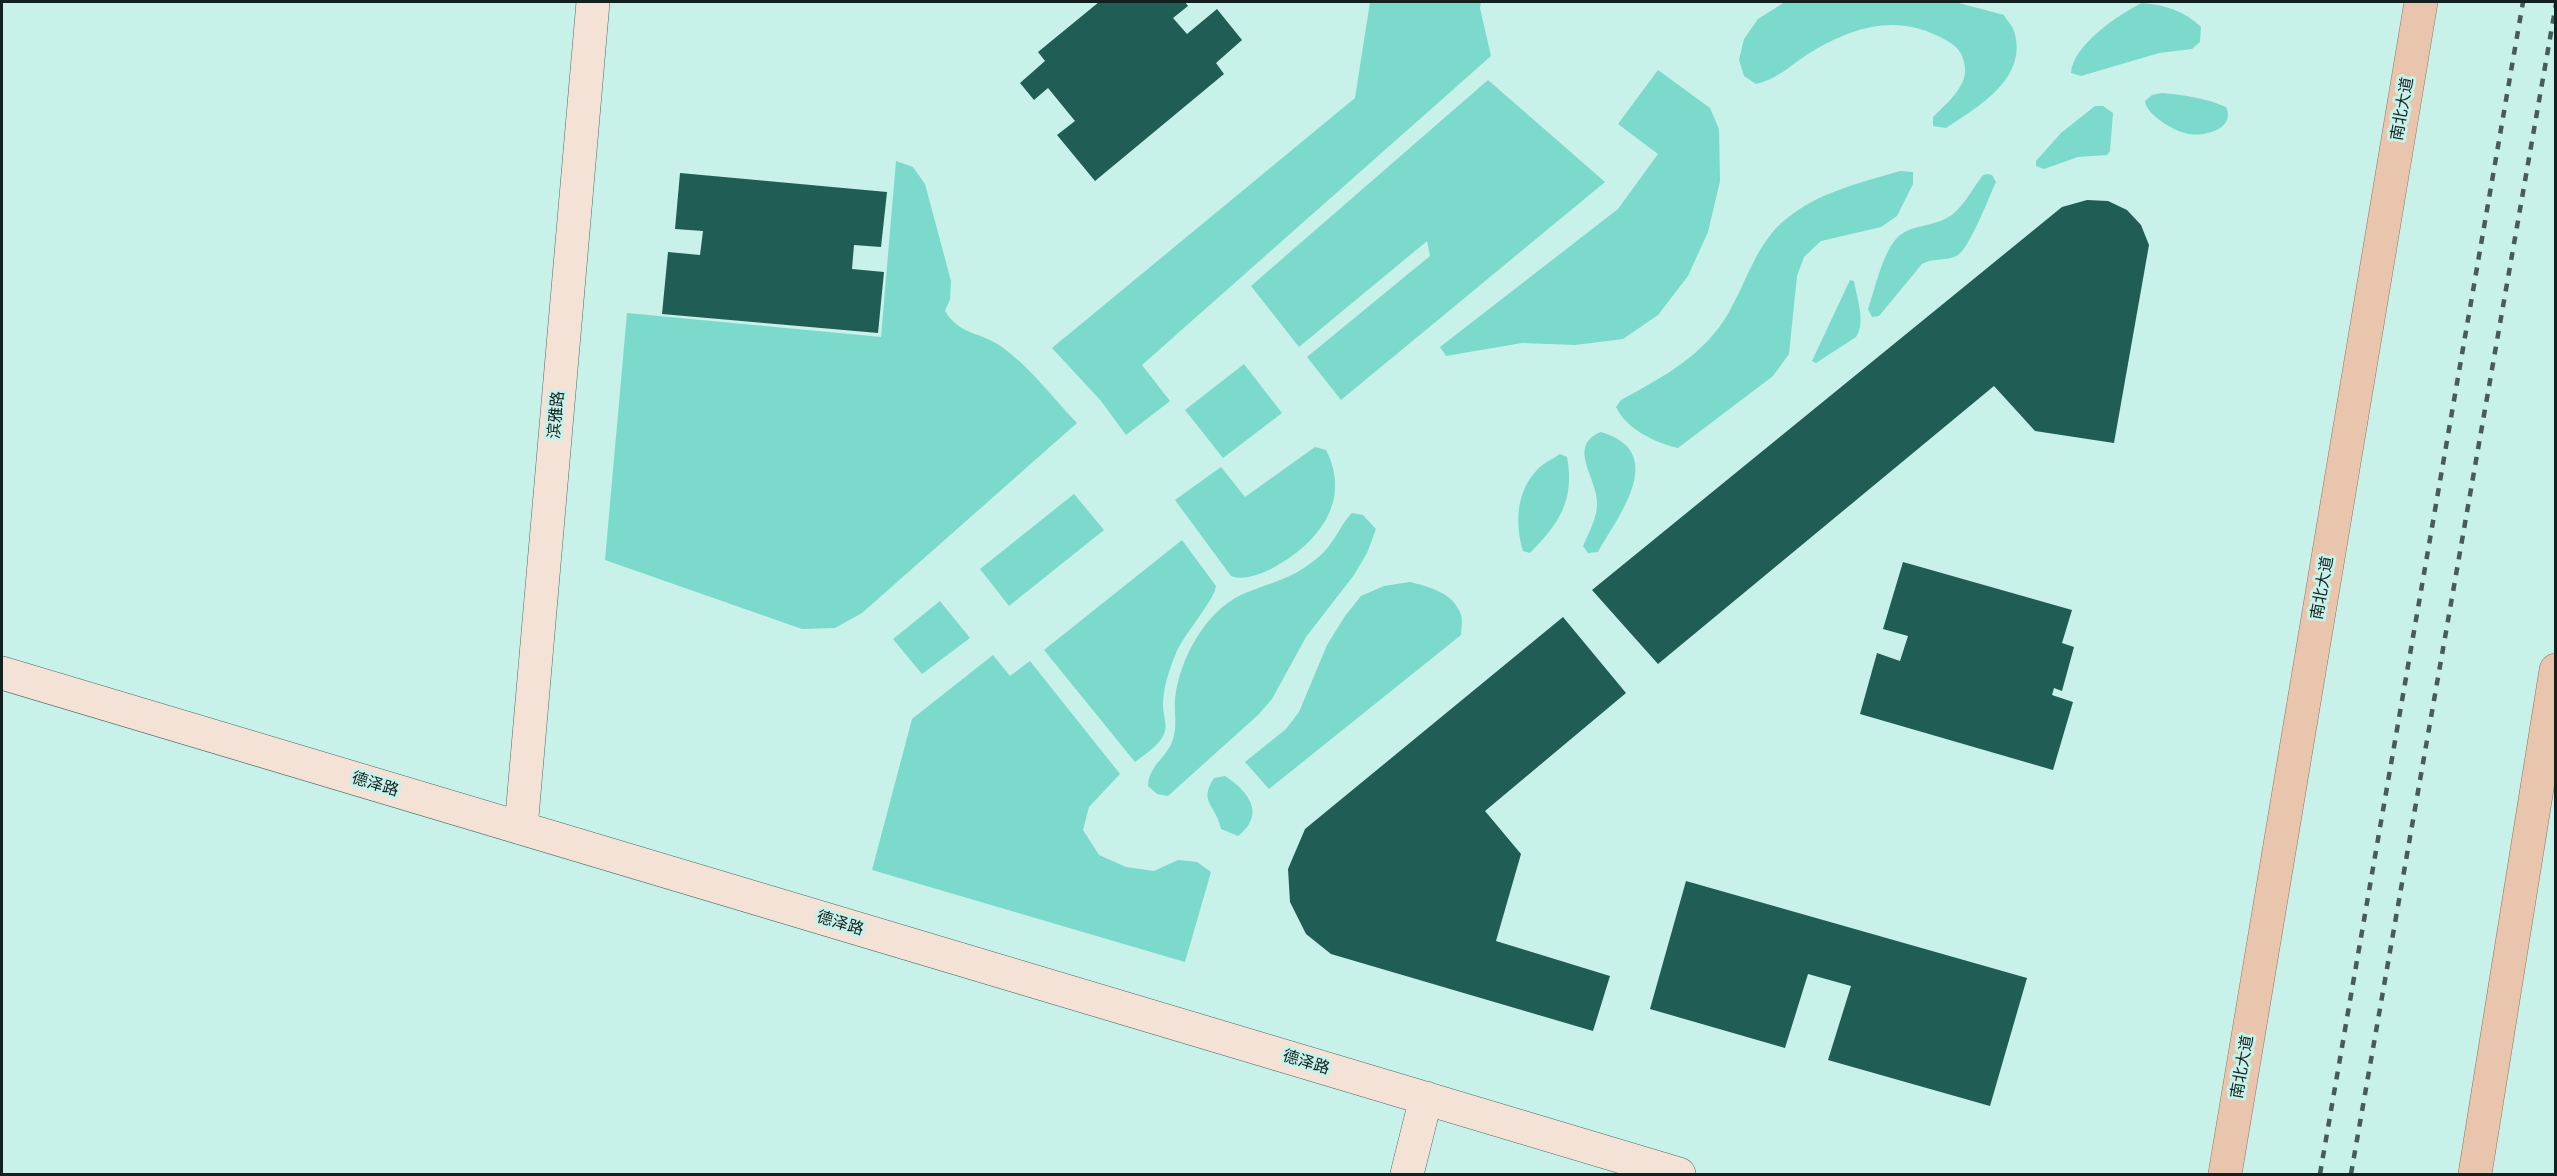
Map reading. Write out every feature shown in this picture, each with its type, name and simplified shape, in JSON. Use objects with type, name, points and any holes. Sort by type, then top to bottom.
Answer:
[{"type":"main road","name":"南北大道","points":[[2225,1174],[2421,2]]},
{"type":"main road","points":[[2475,1174],[2556,670]]},
{"type":"street","name":"滨雅路","points":[[521,828],[593,2]]},
{"type":"street","name":"德泽路","points":[[2,673],[1679,1174]]},
{"type":"street","points":[[1407,1174],[1426,1098]]},
{"type":"green space","points":[[1370,2],[1481,2],[1480,8],[1491,56],[1142,365],[1170,401],[1126,435],[1101,401],[1052,348],[1355,98]]},
{"type":"green space","points":[[1785,2],[1955,2],[2004,15],[2014,31],[2017,48],[2014,63],[2008,77],[1998,89],[1972,111],[1946,128],[1933,126],[1933,117],[1963,82],[1964,61],[1960,52],[1953,45],[1921,29],[1888,25],[1855,31],[1823,45],[1777,75],[1756,84],[1744,76],[1739,60],[1744,39],[1758,19]]},
{"type":"green space","points":[[2142,3],[2167,7],[2195,21],[2201,27],[2200,42],[2192,49],[2159,53],[2081,76],[2071,73],[2074,62],[2088,41],[2121,15]]},
{"type":"green space","points":[[1658,70],[1710,108],[1719,129],[1720,181],[1708,232],[1688,276],[1658,315],[1623,339],[1575,345],[1522,343],[1446,356],[1440,347],[1618,209],[1658,154],[1618,124]]},
{"type":"green space","points":[[1488,80],[1605,182],[1341,400],[1307,357],[1430,256],[1427,241],[1299,347],[1251,286]]},
{"type":"green space","points":[[2162,93],[2195,97],[2226,107],[2227,120],[2218,130],[2203,134],[2189,134],[2176,130],[2150,112],[2145,101],[2152,95]]},
{"type":"green space","points":[[2095,106],[2103,106],[2113,113],[2110,151],[2107,155],[2078,157],[2044,169],[2036,166],[2036,161],[2061,133]]},
{"type":"green space","points":[[896,161],[913,167],[925,184],[951,281],[950,299],[945,311],[957,325],[994,342],[1012,355],[1032,373],[1077,423],[862,613],[835,628],[802,629],[605,560],[627,313],[881,337]]},
{"type":"green space","points":[[1900,171],[1913,172],[1913,184],[1897,216],[1881,227],[1821,241],[1804,257],[1797,276],[1789,354],[1773,376],[1678,448],[1651,439],[1627,422],[1616,407],[1621,400],[1682,364],[1708,341],[1729,312],[1760,250],[1776,228],[1799,210],[1826,195]]},
{"type":"green space","points":[[1983,175],[1992,175],[1996,182],[1963,250],[1954,257],[1922,264],[1879,316],[1872,317],[1868,309],[1883,263],[1896,239],[1907,231],[1947,218],[1962,204]]},
{"type":"green space","points":[[1850,280],[1854,281],[1859,303],[1861,317],[1859,331],[1856,337],[1816,363],[1812,361]]},
{"type":"green space","points":[[1244,364],[1282,413],[1223,458],[1185,410]]},
{"type":"green space","points":[[1601,432],[1621,441],[1632,454],[1635,469],[1633,486],[1617,520],[1598,552],[1588,553],[1583,546],[1595,519],[1597,501],[1585,453],[1586,445],[1591,438]]},
{"type":"green space","points":[[1315,447],[1326,450],[1333,469],[1335,488],[1326,520],[1302,548],[1271,569],[1246,577],[1231,576],[1175,500],[1221,467],[1245,497]]},
{"type":"green space","points":[[1560,454],[1567,457],[1569,472],[1569,486],[1562,510],[1549,532],[1530,553],[1523,551],[1518,519],[1521,498],[1530,479],[1539,468]]},
{"type":"green space","points":[[1074,494],[1104,530],[1009,606],[980,569]]},
{"type":"green space","points":[[1352,513],[1363,515],[1376,529],[1367,553],[1354,575],[1306,637],[1272,699],[1258,715],[1168,796],[1157,794],[1148,786],[1149,778],[1172,743],[1175,731],[1175,699],[1182,669],[1188,653],[1205,625],[1228,603],[1241,595],[1289,576],[1311,563],[1329,546]]},
{"type":"green space","points":[[1182,540],[1216,586],[1210,600],[1180,645],[1171,666],[1163,699],[1166,728],[1164,734],[1155,746],[1135,762],[1044,650]]},
{"type":"green space","points":[[1410,582],[1440,592],[1453,601],[1462,617],[1461,635],[1269,789],[1245,762],[1286,729],[1299,712],[1327,645],[1361,596],[1384,586]]},
{"type":"green space","points":[[940,601],[970,638],[922,674],[893,639]]},
{"type":"green space","points":[[993,655],[1010,676],[1030,661],[1120,774],[1089,807],[1083,830],[1099,855],[1126,867],[1154,871],[1178,860],[1197,862],[1211,872],[1185,962],[872,870],[912,719]]},
{"type":"green space","points":[[1225,776],[1247,796],[1253,812],[1246,828],[1238,836],[1221,829],[1208,799],[1214,778]]},
{"type":"building","points":[[1099,2],[1185,2],[1188,6],[1173,18],[1187,34],[1217,9],[1242,40],[1216,63],[1224,74],[1095,181],[1057,135],[1075,121],[1048,88],[1034,100],[1020,83],[1045,61],[1038,52]]},
{"type":"building","points":[[680,173],[887,192],[881,247],[854,245],[852,269],[884,272],[878,333],[662,314],[668,252],[700,255],[703,231],[675,229]]},
{"type":"building","points":[[2087,200],[2108,201],[2127,210],[2141,225],[2149,245],[2114,443],[2035,431],[1994,386],[1658,664],[1592,590],[2062,207]]},
{"type":"building","points":[[1903,562],[2072,610],[2062,643],[2074,647],[2062,691],[2054,688],[2052,695],[2073,702],[2053,770],[1860,714],[1877,653],[1900,661],[1908,636],[1883,629]]},
{"type":"building","points":[[1563,617],[1626,693],[1485,811],[1521,854],[1496,941],[1610,976],[1593,1031],[1331,954],[1306,934],[1290,902],[1288,869],[1305,829]]},
{"type":"building","points":[[1686,881],[2027,978],[1990,1106],[1828,1060],[1851,986],[1808,974],[1785,1048],[1650,1009]]},
{"type":"railway","points":[[2320,1174],[2523,2]]},
{"type":"railway","points":[[2351,1174],[2556,4]]}]
